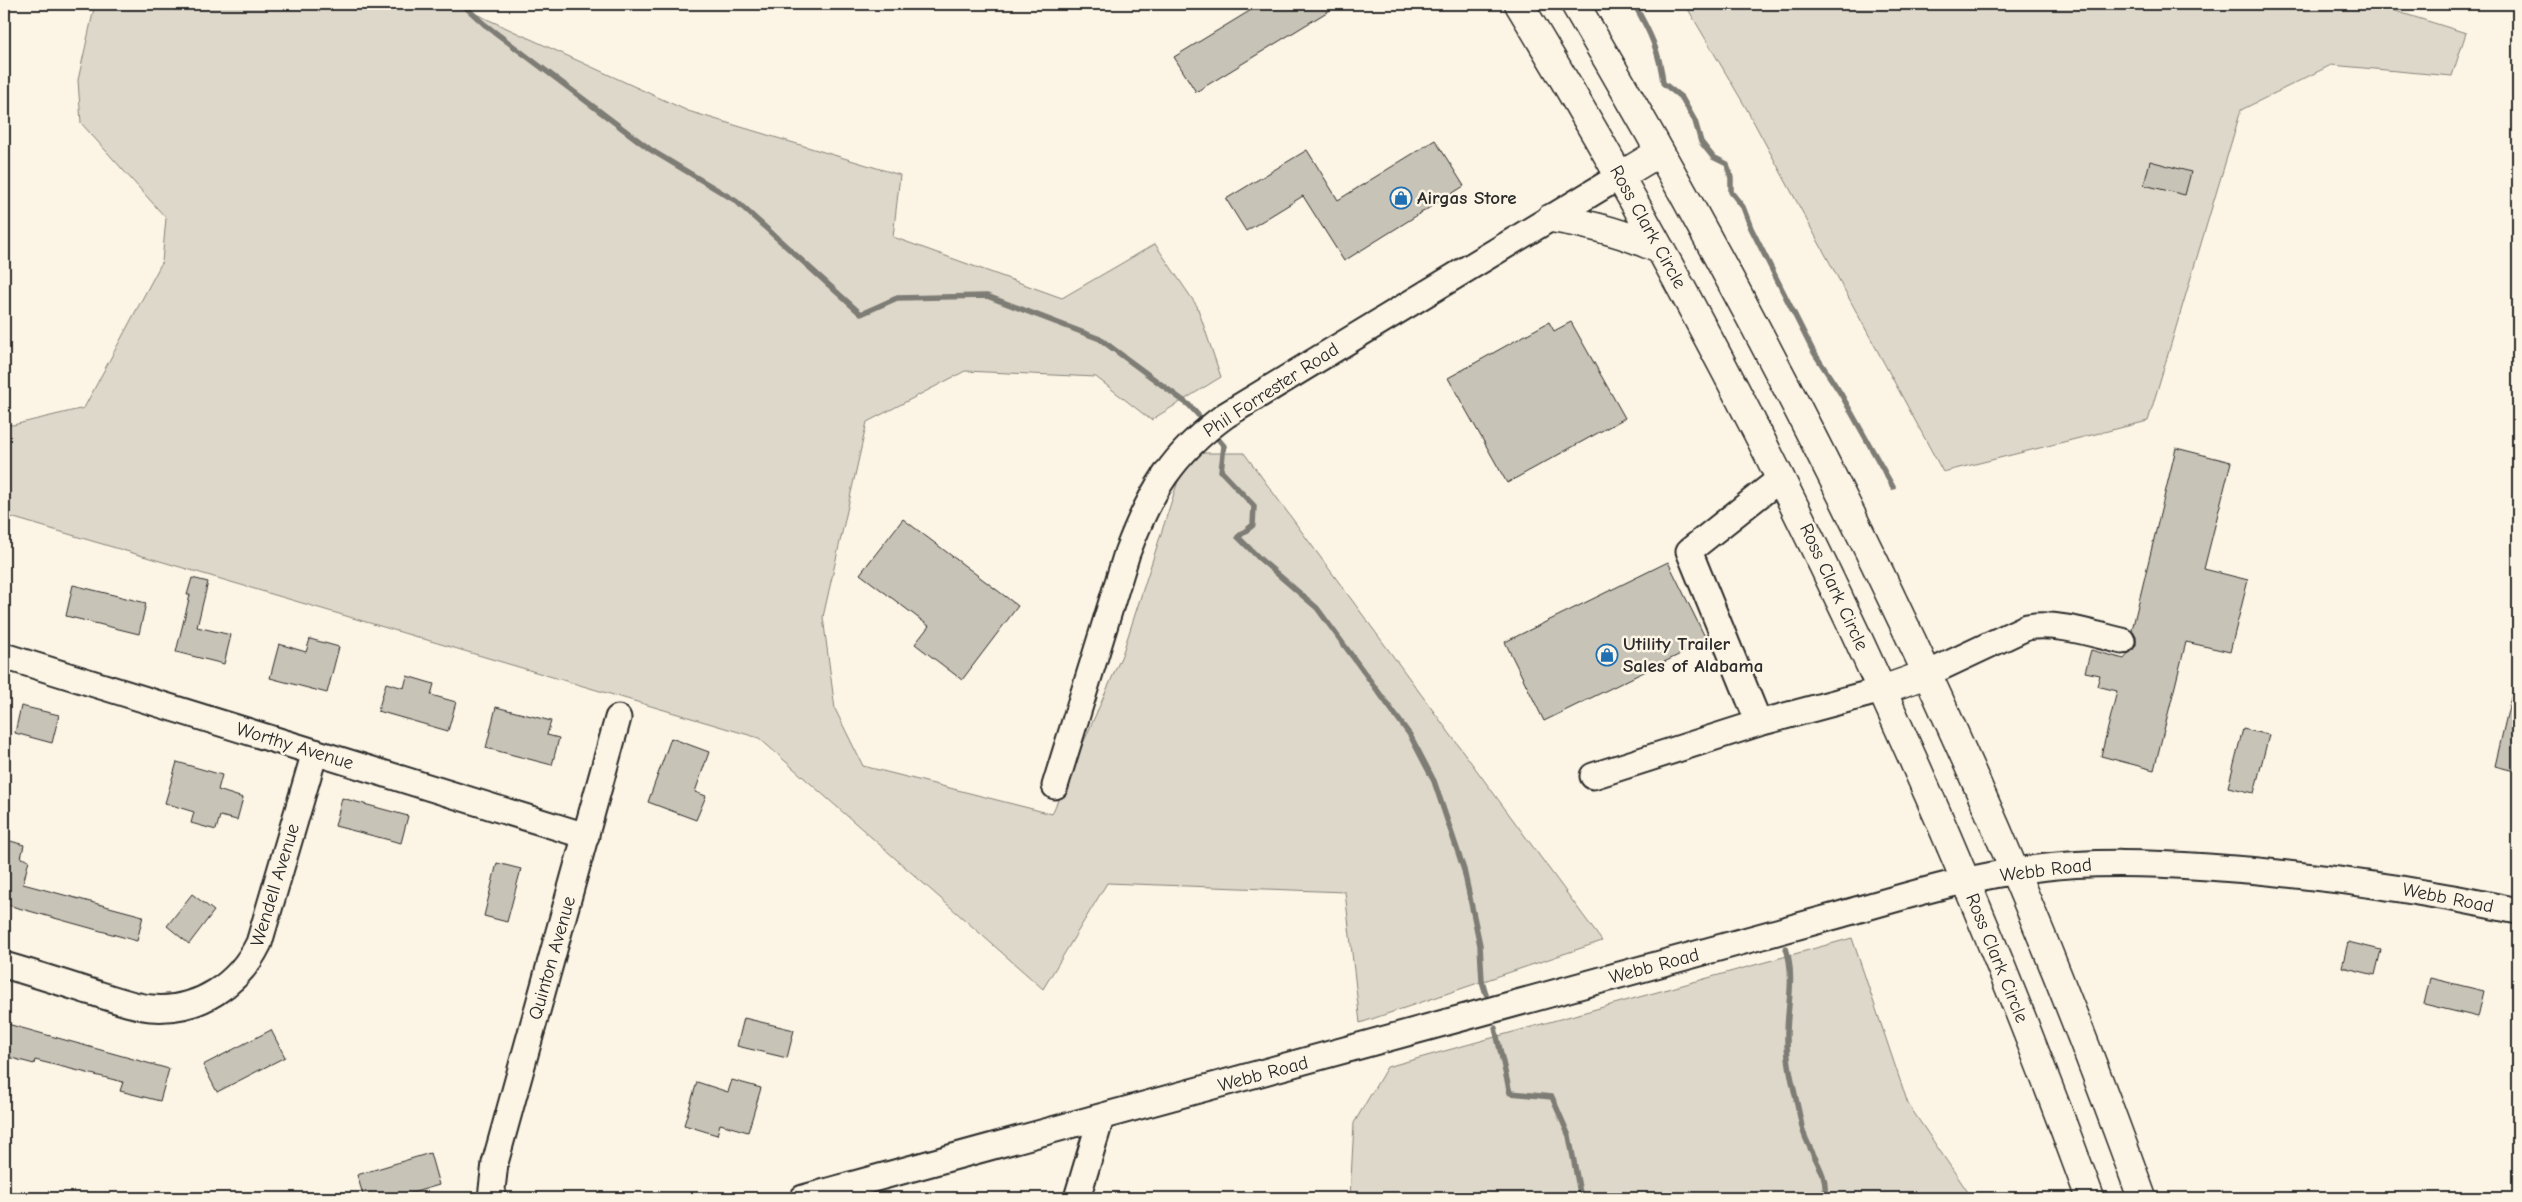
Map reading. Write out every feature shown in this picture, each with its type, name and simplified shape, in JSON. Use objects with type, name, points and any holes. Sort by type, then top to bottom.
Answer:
[{"type":"highway","name":"Ross Clark Circle","points":[[1519,4],[1661,250],[1781,478],[1882,690],[1966,880],[2090,1198]]},
{"type":"highway","points":[[1575,4],[1660,152],[1784,382],[1927,674],[2014,872],[2142,1198]]},
{"type":"highway","points":[[1620,176],[1660,152]]},
{"type":"highway","points":[[1551,218],[1612,230],[1661,250]]},
{"type":"highway","points":[[1882,690],[1927,674]]},
{"type":"street","name":"Phil Forrester Road","points":[[1055,786],[1126,553],[1139,521],[1158,484],[1182,452],[1203,432],[1226,415],[1620,176]]},
{"type":"street","points":[[1759,723],[1689,551],[1781,478]]},
{"type":"street","points":[[1927,674],[2027,627],[2054,627],[2122,641]]},
{"type":"street","name":"Worthy Avenue","points":[[4,656],[586,836]]},
{"type":"street","points":[[1593,776],[1759,723],[1882,690]]},
{"type":"street","name":"Quinton Avenue","points":[[491,1198],[495,1163],[618,718]]},
{"type":"street","name":"Wendell Avenue","points":[[4,964],[150,1008],[188,1005],[222,989],[244,968],[259,943],[315,752]]},
{"type":"street","name":"Webb Road","points":[[803,1198],[1839,916],[1944,884],[2037,868],[2098,863],[2141,863],[2249,870],[2378,885],[2518,911]]},
{"type":"street","points":[[1076,1198],[1101,1118]]},
{"type":"shaded area","points":[[95,4],[454,4],[688,111],[900,175],[893,237],[1062,298],[1155,244],[1197,306],[1221,377],[1151,420],[1096,377],[965,371],[867,422],[823,617],[835,709],[863,766],[1052,814],[1122,655],[1187,453],[1244,453],[1602,941],[1360,1023],[1345,892],[1107,883],[1043,989],[759,738],[4,515],[4,424],[13,425],[84,408],[162,262],[166,218],[81,123],[78,80]]},
{"type":"shaded area","points":[[1685,4],[2373,4],[2466,33],[2452,76],[2331,65],[2241,110],[2148,421],[1943,472],[1745,106]]},
{"type":"shaded area","points":[[1852,938],[1908,1104],[1972,1198],[1350,1198],[1354,1123],[1387,1067]]},
{"type":"building","points":[[1261,4],[1340,4],[1196,92],[1174,57]]},
{"type":"building","points":[[1435,140],[1464,186],[1344,261],[1303,196],[1246,231],[1226,199],[1307,150],[1338,200]]},
{"type":"building","points":[[2150,161],[2191,172],[2185,195],[2144,185]]},
{"type":"building","points":[[1549,322],[1554,331],[1571,322],[1625,418],[1507,483],[1448,378]]},
{"type":"building","points":[[2176,448],[2231,462],[2204,569],[2248,580],[2230,652],[2186,642],[2154,770],[2101,756],[2117,691],[2097,686],[2100,675],[2085,672],[2091,650],[2124,659],[2136,645],[2136,637],[2132,630]]},
{"type":"building","points":[[903,519],[1018,606],[962,680],[915,644],[929,626],[860,574]]},
{"type":"building","points":[[1668,562],[1707,641],[1544,721],[1505,642]]},
{"type":"building","points":[[192,578],[208,582],[197,627],[231,635],[224,664],[176,652],[190,595],[187,595]]},
{"type":"building","points":[[73,585],[146,603],[139,634],[66,616]]},
{"type":"building","points":[[310,639],[339,647],[327,693],[270,678],[279,644],[306,652]]},
{"type":"building","points":[[407,676],[434,684],[431,695],[456,702],[448,731],[378,711],[386,683],[404,688]]},
{"type":"building","points":[[2512,693],[2518,694],[2518,772],[2495,766]]},
{"type":"building","points":[[21,706],[59,715],[52,743],[15,733]]},
{"type":"building","points":[[496,707],[551,721],[547,735],[559,738],[552,765],[486,748]]},
{"type":"building","points":[[2243,729],[2269,735],[2254,793],[2228,787]]},
{"type":"building","points":[[671,738],[709,752],[695,792],[706,796],[696,820],[648,802]]},
{"type":"building","points":[[177,762],[222,775],[218,790],[243,798],[237,820],[220,816],[216,830],[191,823],[194,812],[165,803]]},
{"type":"building","points":[[342,798],[408,816],[401,843],[335,826]]},
{"type":"building","points":[[4,839],[24,845],[21,858],[29,860],[23,884],[143,916],[137,941],[4,904]]},
{"type":"building","points":[[497,863],[521,869],[507,922],[484,916]]},
{"type":"building","points":[[192,894],[214,911],[189,944],[167,926]]},
{"type":"building","points":[[2348,942],[2381,950],[2375,975],[2342,967]]},
{"type":"building","points":[[2430,978],[2484,991],[2478,1017],[2424,1004]]},
{"type":"building","points":[[744,1018],[794,1030],[787,1058],[737,1046]]},
{"type":"building","points":[[4,1023],[169,1069],[160,1101],[120,1091],[123,1082],[35,1060],[34,1064],[4,1056]]},
{"type":"building","points":[[271,1030],[285,1057],[217,1092],[203,1065]]},
{"type":"building","points":[[732,1080],[761,1088],[748,1132],[720,1124],[717,1135],[684,1125],[697,1082],[728,1092]]},
{"type":"building","points":[[430,1153],[439,1185],[395,1198],[364,1198],[357,1175]]},
{"type":"waterway","points":[[462,4],[484,24],[651,150],[736,201],[861,314],[897,298],[987,296],[1100,339],[1189,405],[1198,415]]},
{"type":"waterway","points":[[1634,4],[1653,42],[1662,72],[1663,83],[1682,98],[1695,121],[1701,142],[1713,157],[1727,164],[1731,178],[1731,192],[1743,207],[1751,228],[1813,351],[1841,394],[1893,487]]},
{"type":"waterway","points":[[1219,440],[1224,446],[1221,471],[1254,506],[1253,525],[1238,537],[1260,559],[1317,608],[1410,735],[1434,781],[1464,870],[1480,945],[1482,981],[1486,994]]},
{"type":"waterway","points":[[1786,948],[1790,971],[1787,1051],[1802,1127],[1824,1180],[1824,1198]]},
{"type":"waterway","points":[[1495,1028],[1510,1093],[1552,1097],[1569,1136],[1581,1198]]},
{"type":"place","name":"Airgas Store","points":[[1401,198]]},
{"type":"place","name":"Utility Trailer Sales of Alabama","points":[[1607,655]]}]
